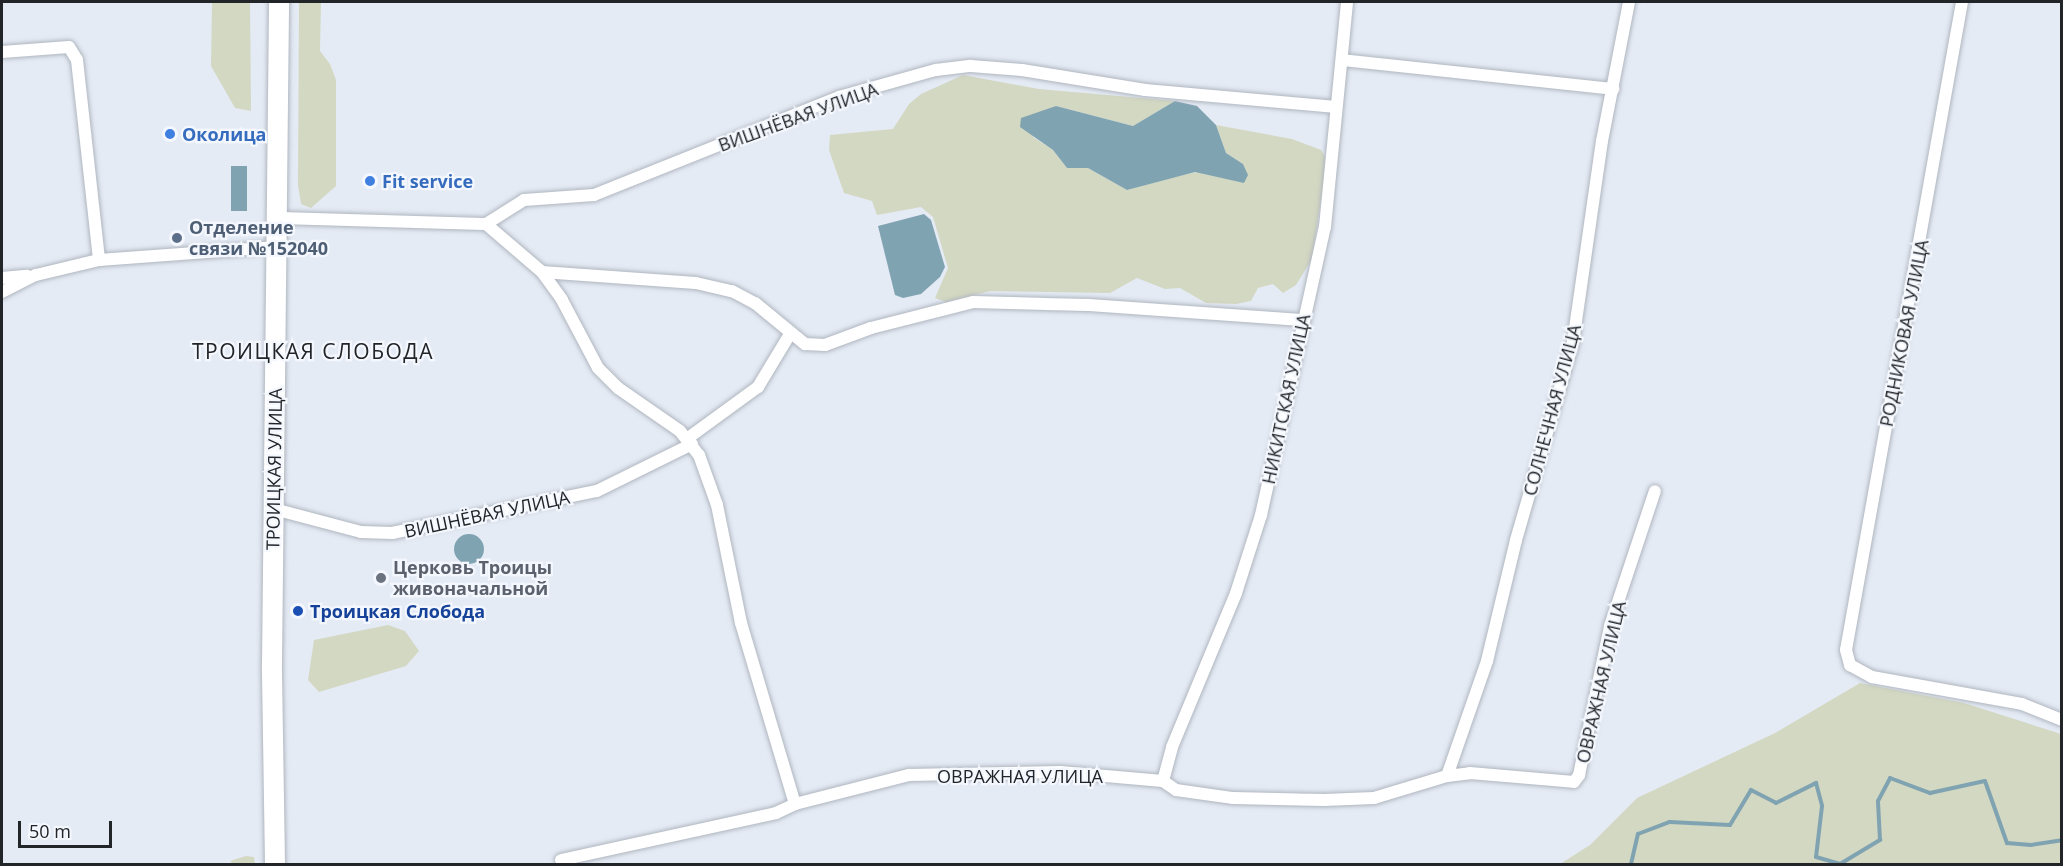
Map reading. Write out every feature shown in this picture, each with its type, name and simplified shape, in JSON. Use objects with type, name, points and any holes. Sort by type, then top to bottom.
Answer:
[{"type":"main road","name":"ТРОИЦКАЯ УЛИЦА","points":[[275,864],[274,509],[279,2]]},
{"type":"street","name":"НИКИТСКАЯ УЛИЦА","points":[[1163,781],[1172,747],[1236,593],[1261,515],[1324,227],[1347,2]]},
{"type":"street","name":"СОЛНЕЧНАЯ УЛИЦА","points":[[1447,776],[1487,661],[1516,540],[1573,342],[1629,2]]},
{"type":"street","name":"РОДНИКОВАЯ УЛИЦА","points":[[1962,2],[1922,240],[1846,635],[1850,664],[1872,677],[2022,704],[2061,720]]},
{"type":"street","points":[[2,51],[69,47],[77,60],[99,260]]},
{"type":"street","points":[[1342,60],[1613,89]]},
{"type":"street","name":"ВИШНЁВАЯ УЛИЦА","points":[[486,224],[524,200],[594,195],[840,98],[936,70],[971,66],[1022,70],[1145,90],[1336,107]]},
{"type":"street","points":[[278,218],[486,224],[542,272],[562,300],[598,368],[618,388],[690,441],[717,505],[741,623],[795,804]]},
{"type":"street","points":[[2,278],[36,275],[99,260],[278,247]]},
{"type":"street","points":[[542,272],[649,278],[732,291],[754,303],[805,344],[825,345],[871,328],[973,302],[1088,305],[1302,320]]},
{"type":"street","points":[[2,292],[36,275]]},
{"type":"street","name":"ВИШНЁВАЯ УЛИЦА","points":[[274,509],[361,532],[393,533],[597,491],[690,441],[758,387],[790,334]]},
{"type":"street","name":"ОВРАЖНАЯ УЛИЦА","points":[[561,860],[776,813],[795,804],[909,776],[1060,772],[1163,781],[1176,790],[1233,798],[1324,800],[1374,798],[1447,776],[1470,773],[1564,784],[1574,782],[1579,775],[1610,626],[1655,491]]},
{"type":"green space","points":[[212,2],[250,2],[251,111],[235,108],[211,66]]},
{"type":"green space","points":[[299,2],[321,2],[320,51],[330,64],[336,80],[336,186],[311,208],[301,204],[298,185]]},
{"type":"green space","points":[[963,75],[1039,89],[1175,101],[1133,126],[1056,106],[1033,137],[1053,150],[1067,168],[1088,168],[1127,190],[1164,178],[1243,164],[1226,153],[1216,125],[1292,139],[1321,150],[1327,160],[1312,259],[1296,285],[1283,293],[1273,284],[1258,288],[1251,301],[1236,304],[1206,303],[1180,288],[1165,289],[1137,278],[1110,293],[990,291],[946,302],[935,298],[948,268],[933,217],[921,207],[877,215],[872,201],[844,193],[829,150],[830,135],[893,129],[909,104],[921,94]]},
{"type":"green space","points":[[388,625],[405,631],[419,651],[406,666],[319,692],[308,680],[314,640]]},
{"type":"green space","points":[[1860,683],[1964,703],[2061,734],[2061,864],[1560,864],[1590,845],[1637,798],[1775,733]]},
{"type":"green space","points":[[246,856],[254,857],[255,864],[233,864],[230,861]]},
{"type":"water","points":[[1175,101],[1197,106],[1216,125],[1226,153],[1243,164],[1248,175],[1244,183],[1195,172],[1127,190],[1088,168],[1067,168],[1053,150],[1020,127],[1021,118],[1056,106],[1133,126]]},
{"type":"water","points":[[231,166],[247,166],[247,211],[231,211]]},
{"type":"water","points":[[924,214],[931,220],[945,267],[940,277],[921,294],[903,298],[895,295],[878,226]]},
{"type":"water","points":[[469,534],[480,538],[484,549],[480,560],[469,564],[458,560],[454,549],[458,538]]},
{"type":"waterway","points":[[1631,864],[1638,834],[1670,822],[1730,825],[1751,790],[1776,803],[1816,783],[1822,806],[1816,857],[1840,864],[1880,840],[1878,801],[1890,778],[1930,793],[1985,781],[2007,843],[2031,845],[2062,840]]},
{"type":"place","name":"Околица","points":[[170,134]]},
{"type":"place","name":"Fit service","points":[[370,181]]},
{"type":"place","name":"Отделение связи №152040","points":[[177,238]]},
{"type":"place","name":"Церковь Троицы живоначальной","points":[[381,578]]},
{"type":"place","name":"Троицкая Слобода","points":[[298,611]]},
{"type":"district","name":"ТРОИЦКАЯ СЛОБОДА","points":[[313,351]]}]
